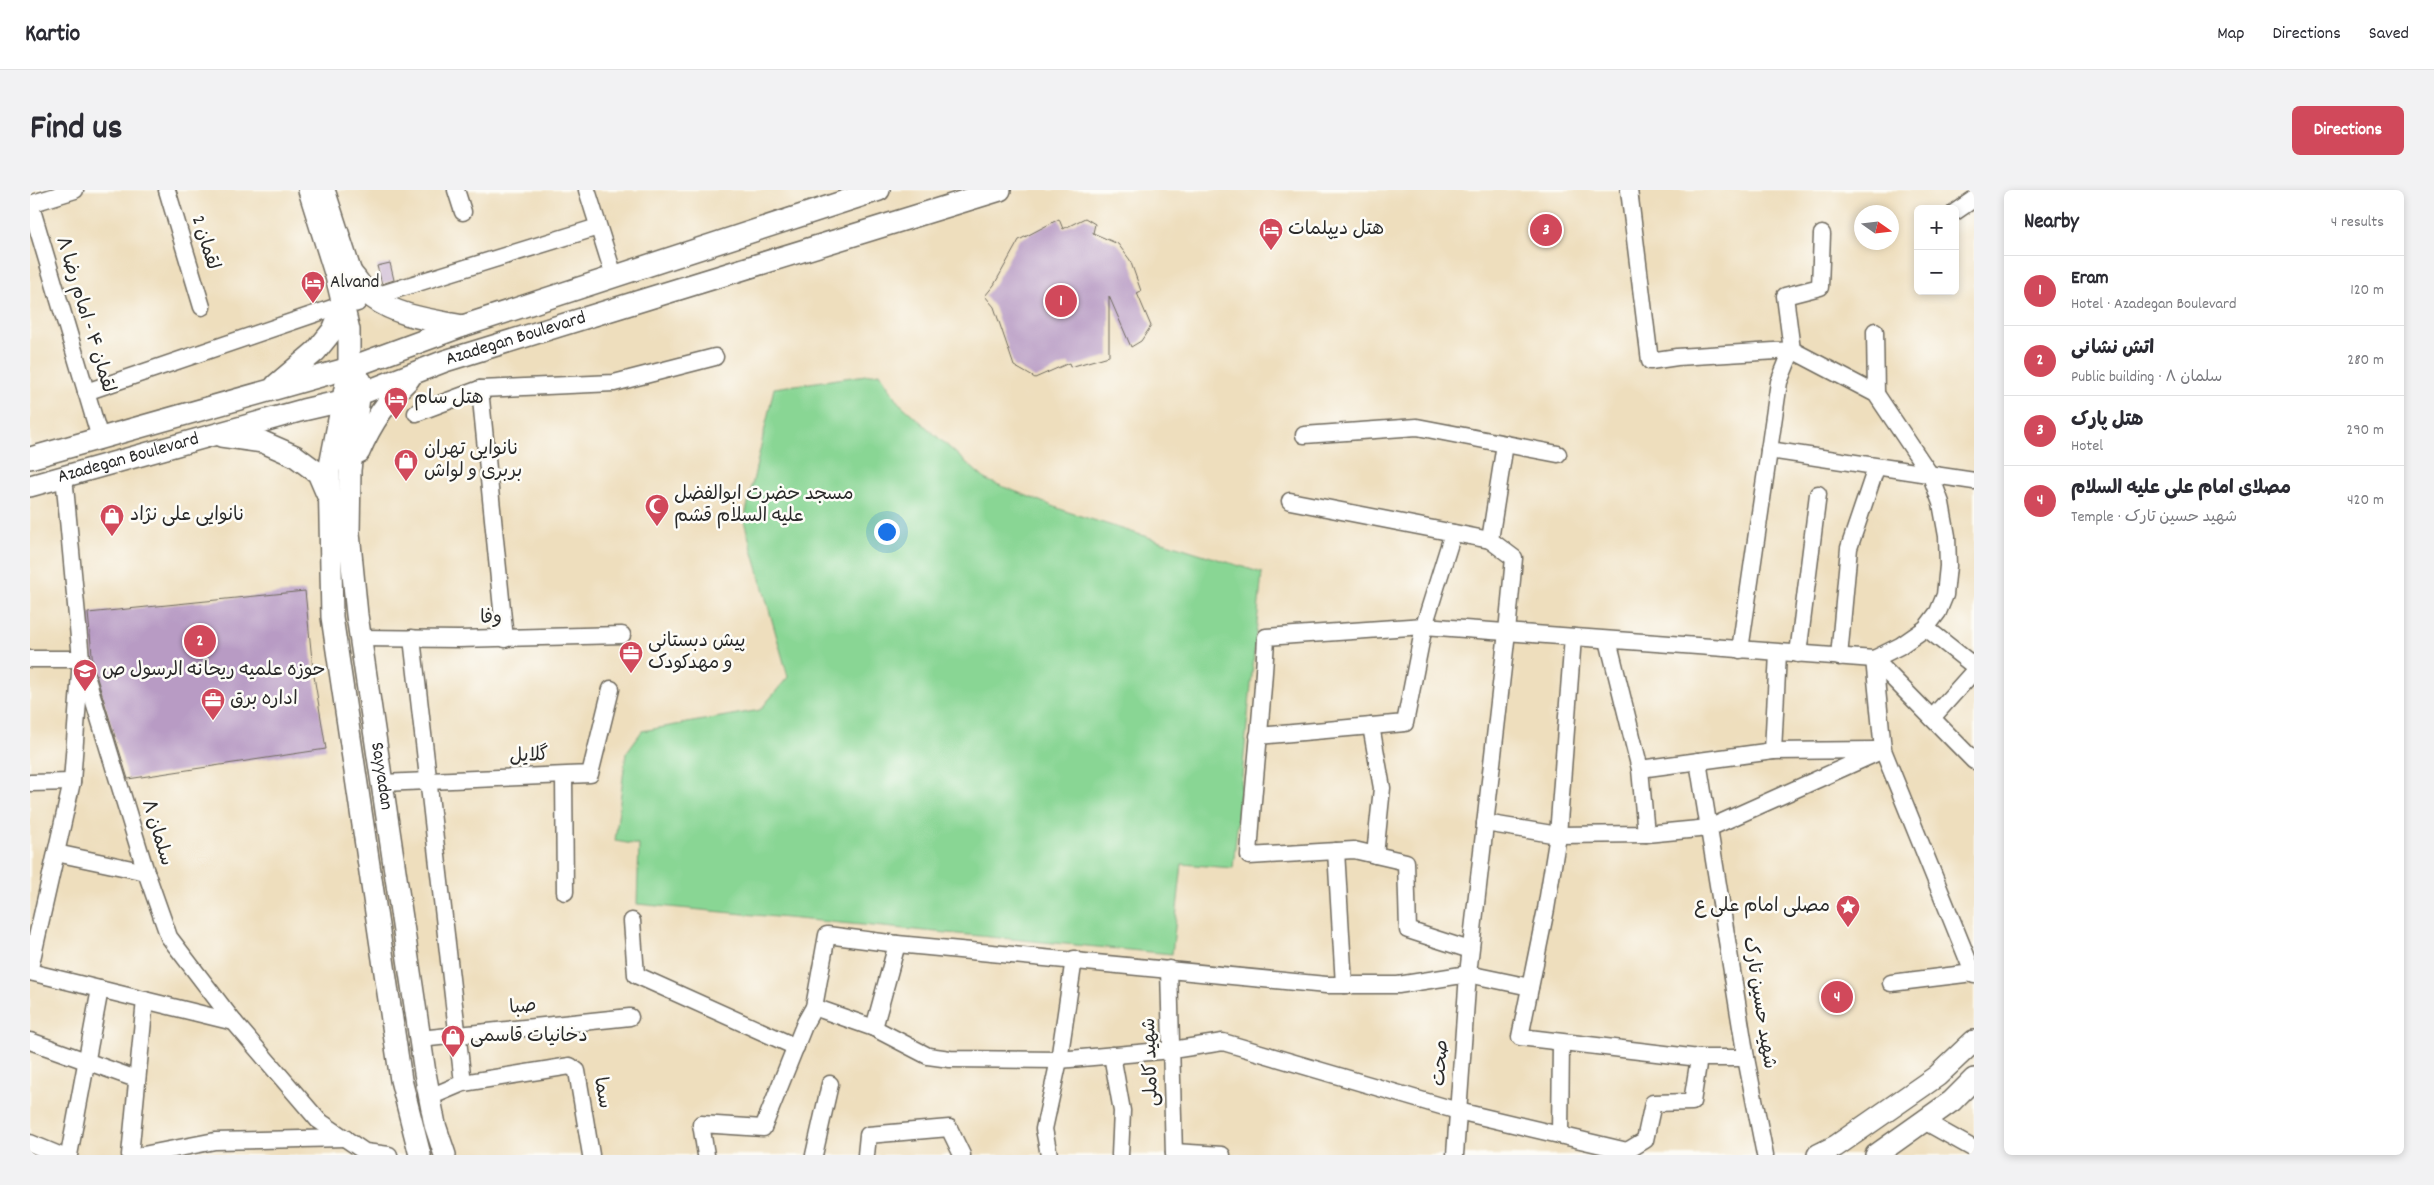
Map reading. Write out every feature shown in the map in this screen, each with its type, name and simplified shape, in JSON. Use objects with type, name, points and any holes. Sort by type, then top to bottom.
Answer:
[{"type":"main road","points":[[309,190],[344,304],[355,366]]},
{"type":"main road","points":[[324,190],[351,273],[359,320],[351,397]]},
{"type":"main road","name":"Azadegan Boulevard","points":[[30,458],[355,366],[463,326],[879,190]]},
{"type":"main road","name":"Azadegan Boulevard","points":[[30,486],[351,397],[416,372],[1000,190]]},
{"type":"main road","points":[[747,233],[758,265]]},
{"type":"main road","points":[[351,273],[372,297],[389,307],[412,317],[463,326]]},
{"type":"main road","points":[[271,390],[316,351],[333,330],[344,304]]},
{"type":"main road","points":[[350,470],[367,434],[389,398],[416,372]]},
{"type":"main road","name":"Sayyadan","points":[[351,397],[349,533],[357,615],[420,1039],[430,1097],[445,1155]]},
{"type":"main road","name":"Sayyadan","points":[[351,397],[329,471],[332,617],[401,1080],[420,1155]]},
{"type":"main road","points":[[213,435],[263,442],[294,456],[318,473],[329,499]]},
{"type":"main road","points":[[332,617],[357,615]]},
{"type":"main road","points":[[1818,1155],[1836,1146],[1937,1076],[1974,1040]]},
{"type":"main road","points":[[1876,1155],[1896,1148],[1924,1121],[1952,1101],[1974,1079]]},
{"type":"street","points":[[30,203],[75,190]]},
{"type":"street","name":"لقمان 2","points":[[167,190],[202,308]]},
{"type":"street","points":[[456,190],[463,212]]},
{"type":"street","points":[[586,190],[614,276]]},
{"type":"street","points":[[1470,950],[1408,930],[1406,862],[1354,850],[1249,856],[1266,637],[1424,626],[1874,659],[1900,646],[1926,628],[1938,612],[1945,595],[1948,566],[1947,536],[1941,504],[1931,476],[1876,394],[1792,350],[1677,357],[1650,361],[1629,190]]},
{"type":"street","points":[[1959,209],[1974,199],[1970,190]]},
{"type":"street","name":"لقمان ۴ - امام رضا ۸","points":[[30,203],[100,438]]},
{"type":"street","points":[[372,297],[598,227]]},
{"type":"street","points":[[1740,650],[1779,382],[1792,350],[1785,296],[1820,287],[1822,234]]},
{"type":"street","points":[[86,392],[344,304]]},
{"type":"street","points":[[1875,331],[1876,394]]},
{"type":"street","points":[[416,413],[480,389],[614,383],[715,357]]},
{"type":"street","points":[[480,389],[505,639]]},
{"type":"street","points":[[1304,434],[1416,427],[1558,454]]},
{"type":"street","points":[[1290,501],[1490,540],[1505,444]]},
{"type":"street","points":[[1769,450],[1876,468],[1974,481]]},
{"type":"street","points":[[1839,657],[1849,548],[1876,468]]},
{"type":"street","name":"سلمان ۸","points":[[64,476],[80,659],[146,872],[169,937],[234,1022],[318,1120],[365,1152],[389,1155]]},
{"type":"street","points":[[1798,654],[1818,494]]},
{"type":"street","points":[[1258,736],[1405,723],[1424,626],[1453,533]]},
{"type":"street","name":"صحت","points":[[1456,1155],[1470,950],[1508,632],[1514,558],[1490,540]]},
{"type":"street","points":[[1926,628],[1974,666]]},
{"type":"street","name":"وفا","points":[[360,638],[505,639],[622,635]]},
{"type":"street","points":[[1573,637],[1558,835],[1520,1037],[1551,1039],[1561,1043],[1699,1058],[1746,1058]]},
{"type":"street","points":[[412,638],[463,1083]]},
{"type":"street","points":[[1608,640],[1640,769],[1646,834]]},
{"type":"street","points":[[1773,751],[1778,653]]},
{"type":"street","points":[[30,659],[80,659],[72,782],[30,968]]},
{"type":"street","points":[[1874,659],[1974,761]]},
{"type":"street","points":[[1874,659],[1883,750],[1974,974],[1892,983]]},
{"type":"street","points":[[1932,718],[1974,671]]},
{"type":"street","name":"گلایل","points":[[382,783],[590,774],[611,689]]},
{"type":"street","points":[[1371,726],[1382,788],[1375,855]]},
{"type":"street","points":[[1640,769],[1773,751],[1883,750]]},
{"type":"street","points":[[1485,824],[1558,835],[1646,834],[1709,828],[1883,750]]},
{"type":"street","name":"شهید حسین تارک","points":[[1698,761],[1746,1058],[1765,1155]]},
{"type":"street","points":[[564,776],[566,892]]},
{"type":"street","points":[[30,783],[72,782]]},
{"type":"street","points":[[1336,851],[1344,985]]},
{"type":"street","points":[[56,853],[146,872]]},
{"type":"street","points":[[632,921],[636,975],[796,1047]]},
{"type":"street","points":[[706,1155],[701,1124],[763,1128],[814,1007],[827,935],[897,944],[1344,985],[1398,985],[1468,974],[1530,987]]},
{"type":"street","points":[[874,1028],[897,944]]},
{"type":"street","points":[[1049,1155],[1044,1129],[1059,1060],[1074,959]]},
{"type":"street","name":"شهید کاملی","points":[[1169,969],[1174,1153]]},
{"type":"street","points":[[30,972],[234,1022]]},
{"type":"street","points":[[69,1155],[100,989]]},
{"type":"street","points":[[130,1155],[145,1000]]},
{"type":"street","points":[[814,1007],[874,1028],[928,1056],[950,1059],[1059,1060],[1172,1050],[1223,1042],[1458,1111],[1626,1151],[1644,1140],[1652,1102],[1692,1102],[1699,1058]]},
{"type":"street","name":"صبا","points":[[420,1039],[630,1017]]},
{"type":"street","points":[[30,1041],[136,1079]]},
{"type":"street","points":[[1560,1135],[1561,1043]]},
{"type":"street","points":[[1112,1055],[1122,1110],[1120,1155]]},
{"type":"street","name":"سما","points":[[430,1097],[463,1083],[570,1066],[577,1071],[591,1155]]},
{"type":"street","points":[[814,1155],[830,1084]]},
{"type":"street","points":[[1924,1121],[1974,1149]]},
{"type":"street","points":[[866,1155],[868,1135],[949,1128],[962,1155]]},
{"type":"street","points":[[143,1155],[214,1140],[345,1138]]},
{"type":"street","points":[[30,1143],[58,1155]]},
{"type":"street","points":[[1174,1153],[1222,1155]]},
{"type":"green space","points":[[880,373],[898,402],[986,480],[1068,512],[1262,573],[1233,868],[1182,864],[1172,954],[637,904],[639,845],[615,841],[626,753],[642,731],[760,710],[788,677],[744,521],[774,388]]},
{"type":"building","points":[[1085,218],[1095,224],[1093,233],[1118,244],[1130,260],[1141,291],[1137,293],[1151,326],[1141,341],[1131,347],[1109,296],[1109,356],[1070,367],[1069,363],[1035,378],[1014,366],[994,307],[985,296],[994,285],[1019,240],[1059,219],[1063,229]]},
{"type":"building","points":[[390,263],[394,280],[382,284],[377,266]]},
{"type":"building","points":[[305,591],[313,670],[326,749],[128,779],[93,665],[88,613]]},
{"type":"place","name":"هتل پارک","points":[[1546,230]]},
{"type":"place","name":"هتل دیپلمات","points":[[1271,251]]},
{"type":"place","name":"Eram","points":[[1061,301]]},
{"type":"place","name":"Alvand","points":[[313,304]]},
{"type":"place","name":"هتل سام","points":[[396,420]]},
{"type":"place","name":"نانوایی تهران بربری و لواش","points":[[406,482]]},
{"type":"place","name":"مسجد حضرت ابوالفضل علیه السلام قشم","points":[[657,527]]},
{"type":"place","name":"نانوایی علی نژاد","points":[[112,537]]},
{"type":"place","name":"اتش نشانى","points":[[200,641]]},
{"type":"place","name":"پیش دبستانی و مهدکودک","points":[[631,674]]},
{"type":"place","name":"حوزه علمیه ریحانه الرسول ص","points":[[85,692]]},
{"type":"place","name":"اداره برق","points":[[213,721]]},
{"type":"place","name":"مصلی امام علی ع","points":[[1848,928]]},
{"type":"place","name":"مصلای امام علی علیه السلام","points":[[1837,997]]},
{"type":"place","name":"دخانیات قاسمی","points":[[453,1058]]}]
